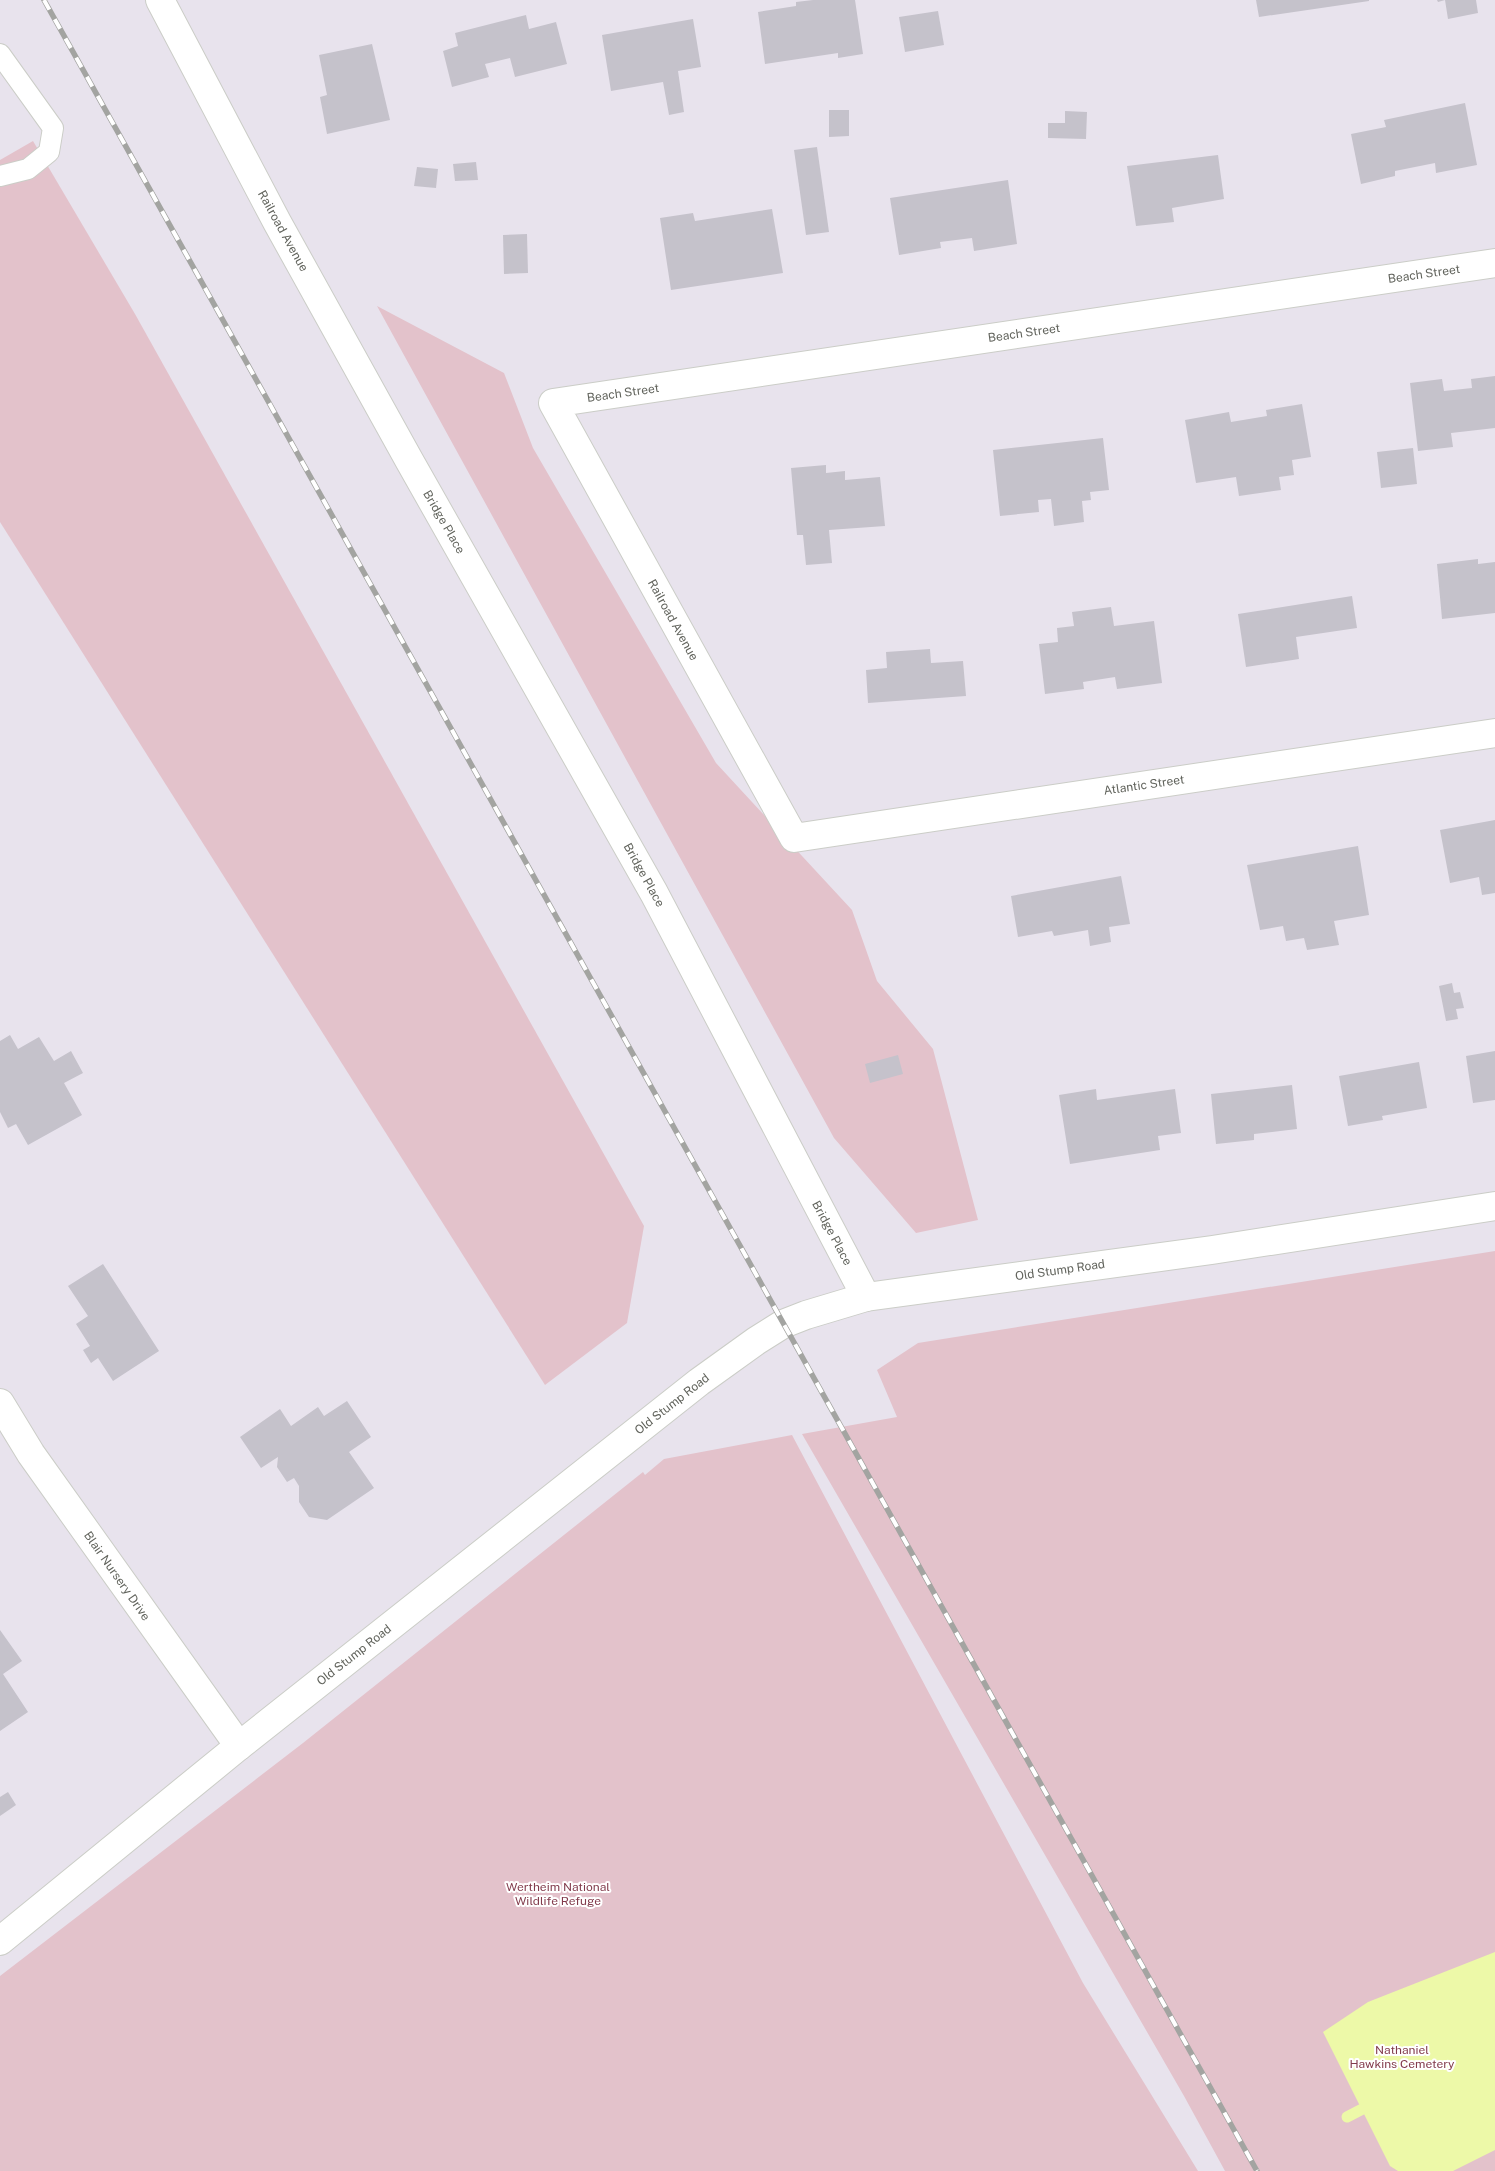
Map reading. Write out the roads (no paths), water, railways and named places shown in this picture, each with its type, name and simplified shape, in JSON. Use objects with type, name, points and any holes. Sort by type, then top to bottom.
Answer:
[{"type":"street","name":"Railroad Avenue","points":[[162,0],[277,222],[408,460]]},
{"type":"street","name":"Beach Street","points":[[553,403],[1495,263]]},
{"type":"street","name":"Railroad Avenue","points":[[553,403],[794,838]]},
{"type":"street","name":"Bridge Place","points":[[408,460],[654,893],[866,1297]]},
{"type":"street","name":"Atlantic Street","points":[[794,838],[1495,733]]},
{"type":"street","name":"Old Stump Road","points":[[0,1941],[239,1746],[730,1359],[783,1324],[806,1314],[866,1297],[1212,1250],[1495,1206]]},
{"type":"street","name":"Blair Nursery Drive","points":[[0,1403],[31,1454],[239,1746]]},
{"type":"lane","points":[[0,54],[53,128],[49,152],[28,169],[0,176]]},
{"type":"waterway","points":[[1347,2117],[1374,2103]]},
{"type":"railway","points":[[44,0],[1257,2171]]},
{"type":"park label","name":"Wertheim National Wildlife Refuge","points":[[558,1894]]},
{"type":"park label","name":"Nathaniel Hawkins Cemetery","points":[[1402,2057]]}]
